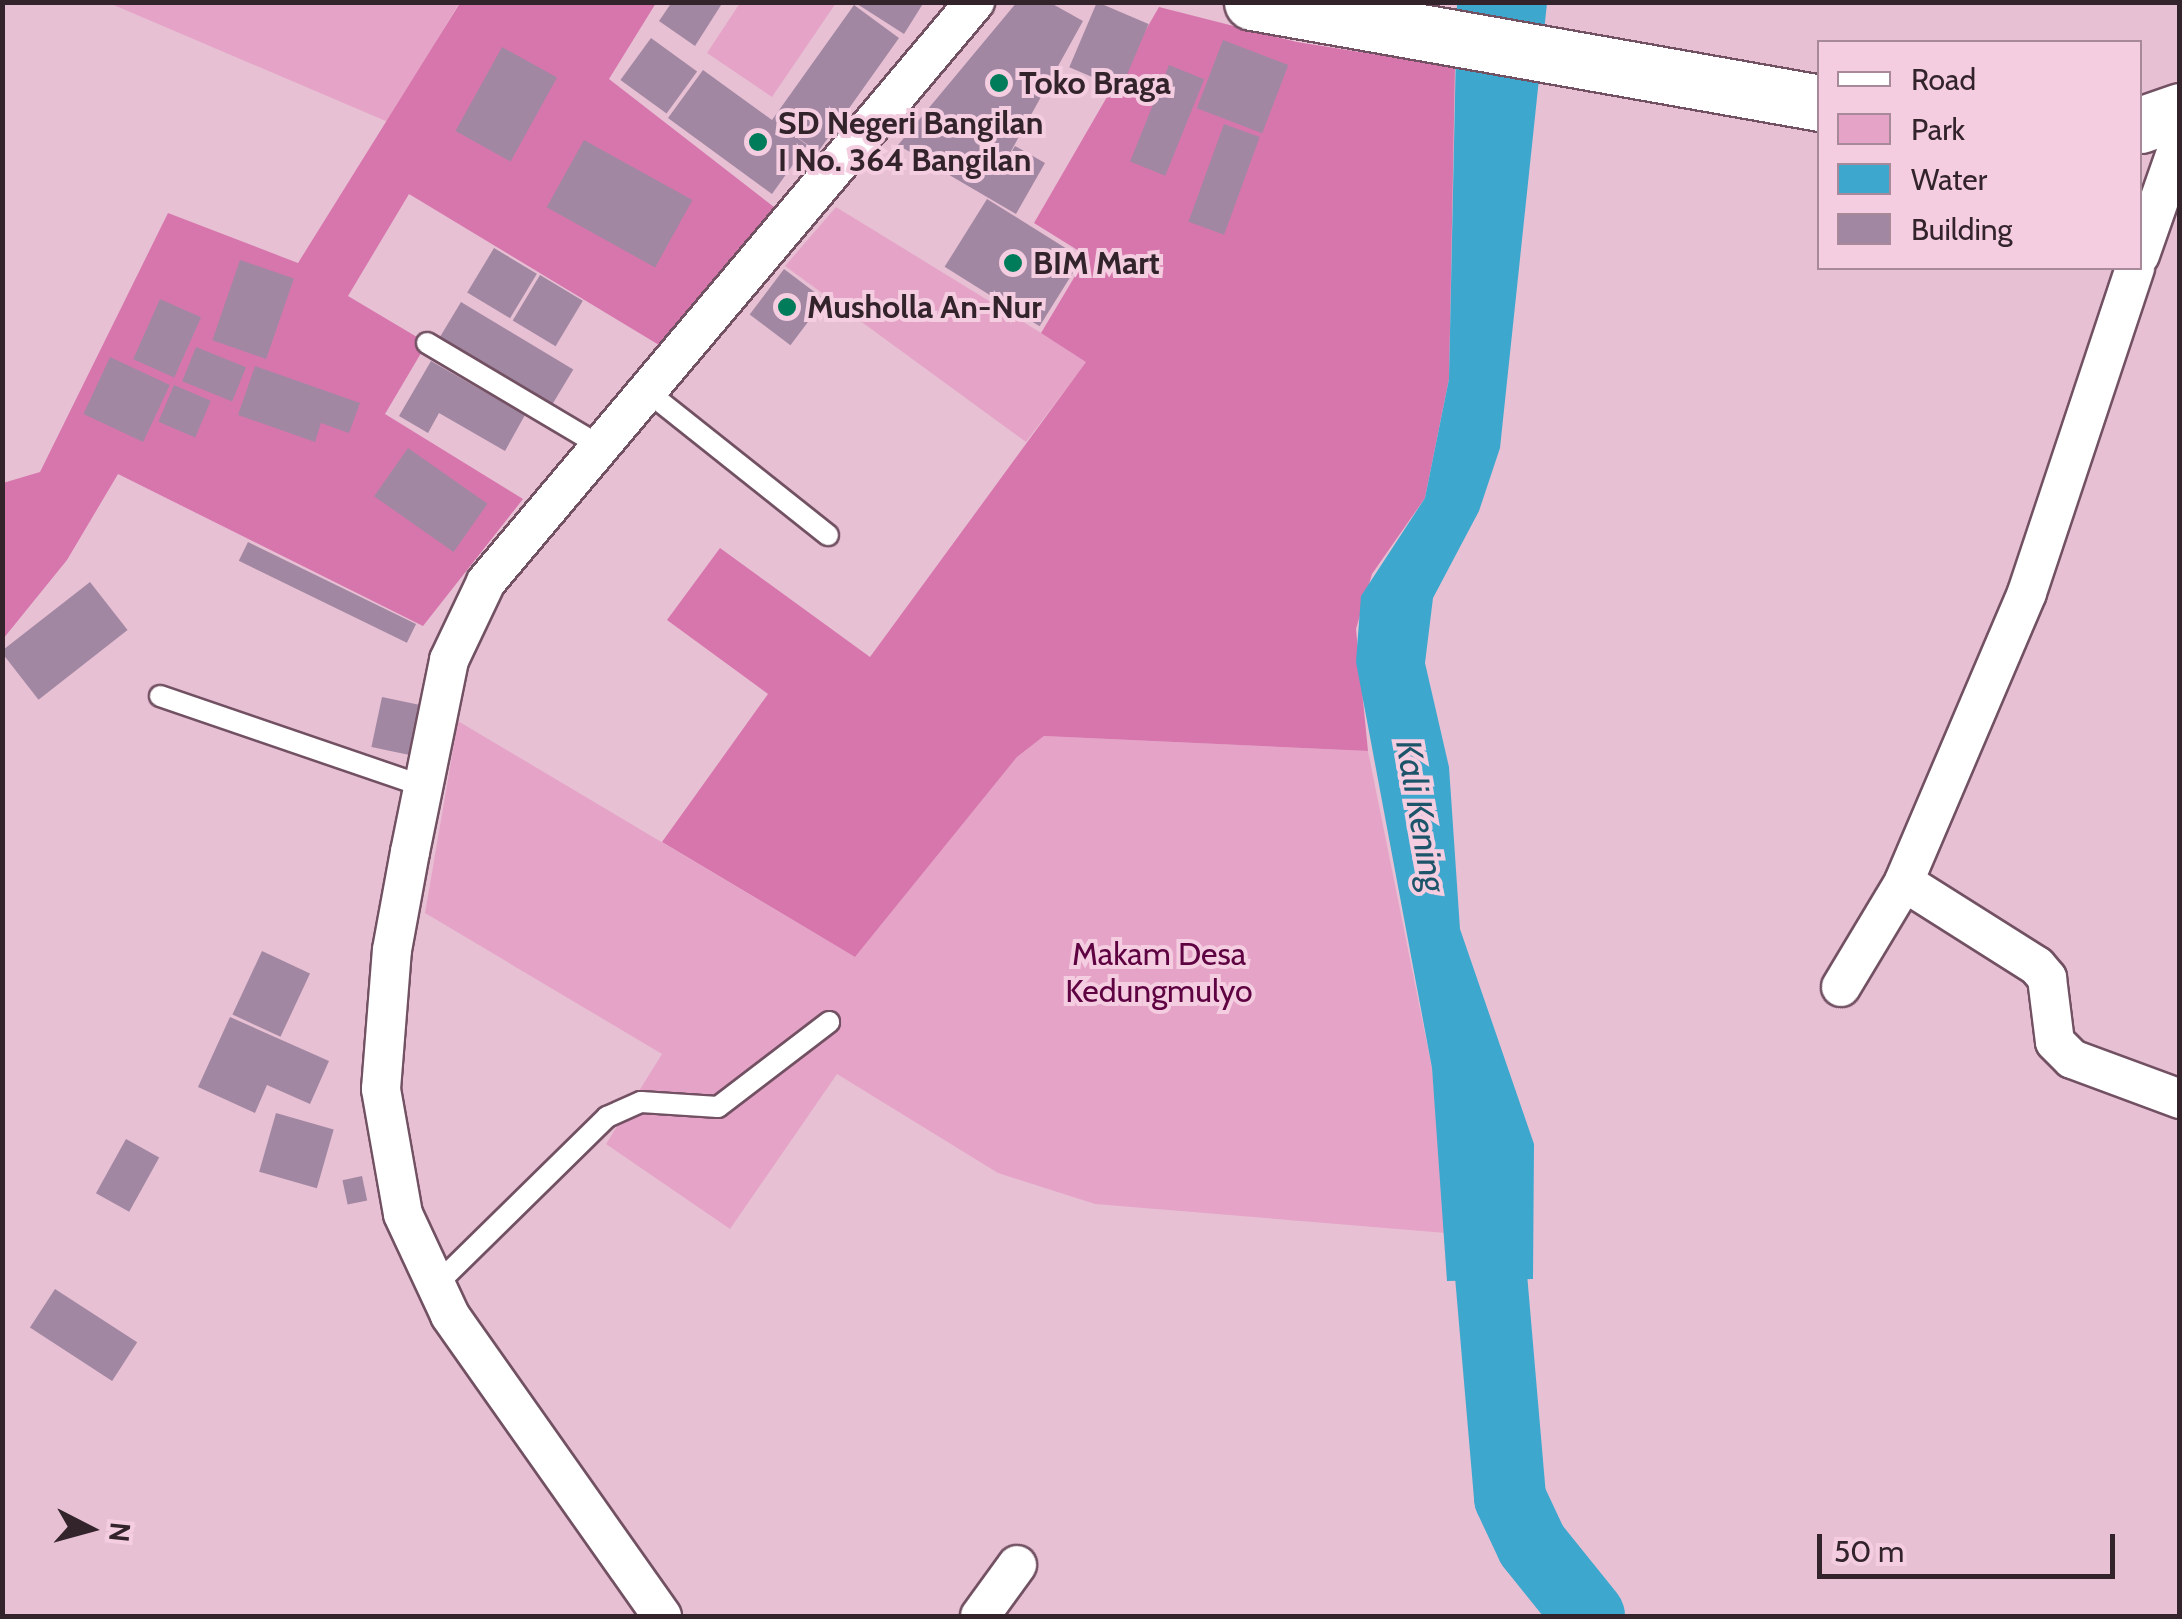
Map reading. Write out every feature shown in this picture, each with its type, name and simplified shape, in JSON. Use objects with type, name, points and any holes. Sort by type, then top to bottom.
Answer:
[{"type":"main road","points":[[1252,2],[1418,35],[1817,103]]},
{"type":"main road","points":[[2142,123],[2180,111]]},
{"type":"street","points":[[662,1616],[436,1286],[394,1182],[382,1089],[392,950],[423,786],[449,660],[471,606],[974,2]]},
{"type":"street","points":[[2142,251],[2175,166]]},
{"type":"street","points":[[1841,988],[1904,882],[2027,594],[2135,270]]},
{"type":"street","points":[[1904,882],[2037,966],[2047,978],[2055,1042],[2072,1059],[2180,1099]]},
{"type":"street","points":[[980,1616],[1017,1565]]},
{"type":"lane","points":[[427,343],[602,447]]},
{"type":"lane","points":[[648,392],[828,536]]},
{"type":"lane","points":[[160,696],[423,786]]},
{"type":"lane","points":[[436,1286],[607,1117],[640,1102],[718,1106],[829,1022]]},
{"type":"green space","points":[[451,2],[458,5],[388,122],[109,3]]},
{"type":"green space","points":[[740,3],[836,3],[772,97],[707,53]]},
{"type":"green space","points":[[836,207],[1087,361],[1026,442],[785,266]]},
{"type":"green space","name":"Makam Desa Kedungmulyo","points":[[458,721],[855,957],[1017,757],[1044,736],[1368,751],[1432,1068],[1446,1233],[1095,1204],[998,1173],[837,1074],[730,1229],[606,1144],[662,1054],[425,913]]},
{"type":"shaded area","points":[[460,3],[656,3],[609,79],[774,207],[659,345],[409,194],[348,296],[427,343],[385,414],[523,499],[423,626],[118,474],[67,560],[3,639],[3,483],[40,472],[168,213],[298,263]]},
{"type":"shaded area","points":[[1159,7],[1297,42],[1455,67],[1449,379],[1425,498],[1372,574],[1356,629],[1368,751],[1044,736],[1017,757],[855,957],[662,842],[768,694],[667,620],[720,548],[870,657],[1086,362],[1041,333],[1087,256],[1034,223]]},
{"type":"water","points":[[1457,3],[1547,3],[1500,448],[1479,511],[1433,598],[1425,663],[1449,767],[1460,929],[1534,1144],[1533,1279],[1447,1281],[1432,1068],[1356,662],[1361,596],[1425,498],[1449,379]]},
{"type":"building","points":[[672,2],[723,2],[695,46],[659,21]]},
{"type":"building","points":[[854,2],[924,2],[904,34]]},
{"type":"building","name":"Toko Braga","points":[[1017,2],[1049,2],[1083,21],[1000,171],[1015,146],[1045,163],[1016,214],[898,145]]},
{"type":"building","points":[[1097,2],[1149,24],[1121,89],[1069,67]]},
{"type":"building","points":[[854,5],[899,38],[818,152],[787,130],[807,145],[772,194],[668,118],[703,70],[772,120]]},
{"type":"building","points":[[651,38],[697,72],[667,114],[620,80]]},
{"type":"building","points":[[1223,40],[1288,65],[1262,133],[1197,108]]},
{"type":"building","points":[[502,47],[557,78],[511,162],[455,131]]},
{"type":"building","points":[[1169,65],[1204,79],[1165,176],[1130,161]]},
{"type":"building","points":[[1224,124],[1260,137],[1224,235],[1188,222]]},
{"type":"building","points":[[584,140],[692,200],[655,267],[547,207]]},
{"type":"building","name":"BIM Mart","points":[[987,199],[1082,258],[1040,326],[945,267]]},
{"type":"building","points":[[494,248],[537,274],[510,318],[467,293]]},
{"type":"building","points":[[240,260],[294,279],[266,359],[212,340]]},
{"type":"building","name":"Musholla An-Nur","points":[[784,269],[825,300],[790,345],[750,315]]},
{"type":"building","points":[[540,275],[583,301],[556,346],[513,320]]},
{"type":"building","points":[[160,299],[201,317],[174,378],[133,359]]},
{"type":"building","points":[[461,302],[573,369],[550,408],[438,341]]},
{"type":"building","points":[[196,347],[246,367],[232,402],[182,381]]},
{"type":"building","points":[[110,357],[170,385],[143,442],[83,414]]},
{"type":"building","points":[[431,361],[525,415],[505,451],[439,413],[428,433],[399,416]]},
{"type":"building","points":[[255,366],[360,403],[349,433],[321,423],[315,442],[238,415]]},
{"type":"building","points":[[174,385],[211,401],[195,437],[158,422]]},
{"type":"building","points":[[408,448],[487,504],[454,552],[374,496]]},
{"type":"building","points":[[248,542],[416,624],[407,643],[239,561]]},
{"type":"building","points":[[90,582],[128,630],[39,700],[2,651]]},
{"type":"building","points":[[382,697],[420,705],[410,755],[371,747]]},
{"type":"building","points":[[262,951],[310,973],[280,1037],[232,1014]]},
{"type":"building","points":[[230,1017],[329,1061],[310,1104],[267,1085],[255,1113],[198,1087]]},
{"type":"building","points":[[276,1113],[334,1130],[317,1188],[259,1172]]},
{"type":"building","points":[[126,1139],[159,1157],[129,1212],[96,1193]]},
{"type":"building","points":[[362,1176],[367,1200],[348,1205],[342,1180]]},
{"type":"building","points":[[55,1289],[137,1342],[112,1381],[30,1328]]},
{"type":"waterway","name":"Kali Kening","points":[[1483,1182],[1510,1498],[1532,1545],[1589,1616]]},
{"type":"place","name":"Toko Braga","points":[[999,83]]},
{"type":"place","name":"SD Negeri Bangilan I No. 364 Bangilan","points":[[758,142]]},
{"type":"place","name":"BIM Mart","points":[[1013,263]]},
{"type":"place","name":"Musholla An-Nur","points":[[787,307]]}]
